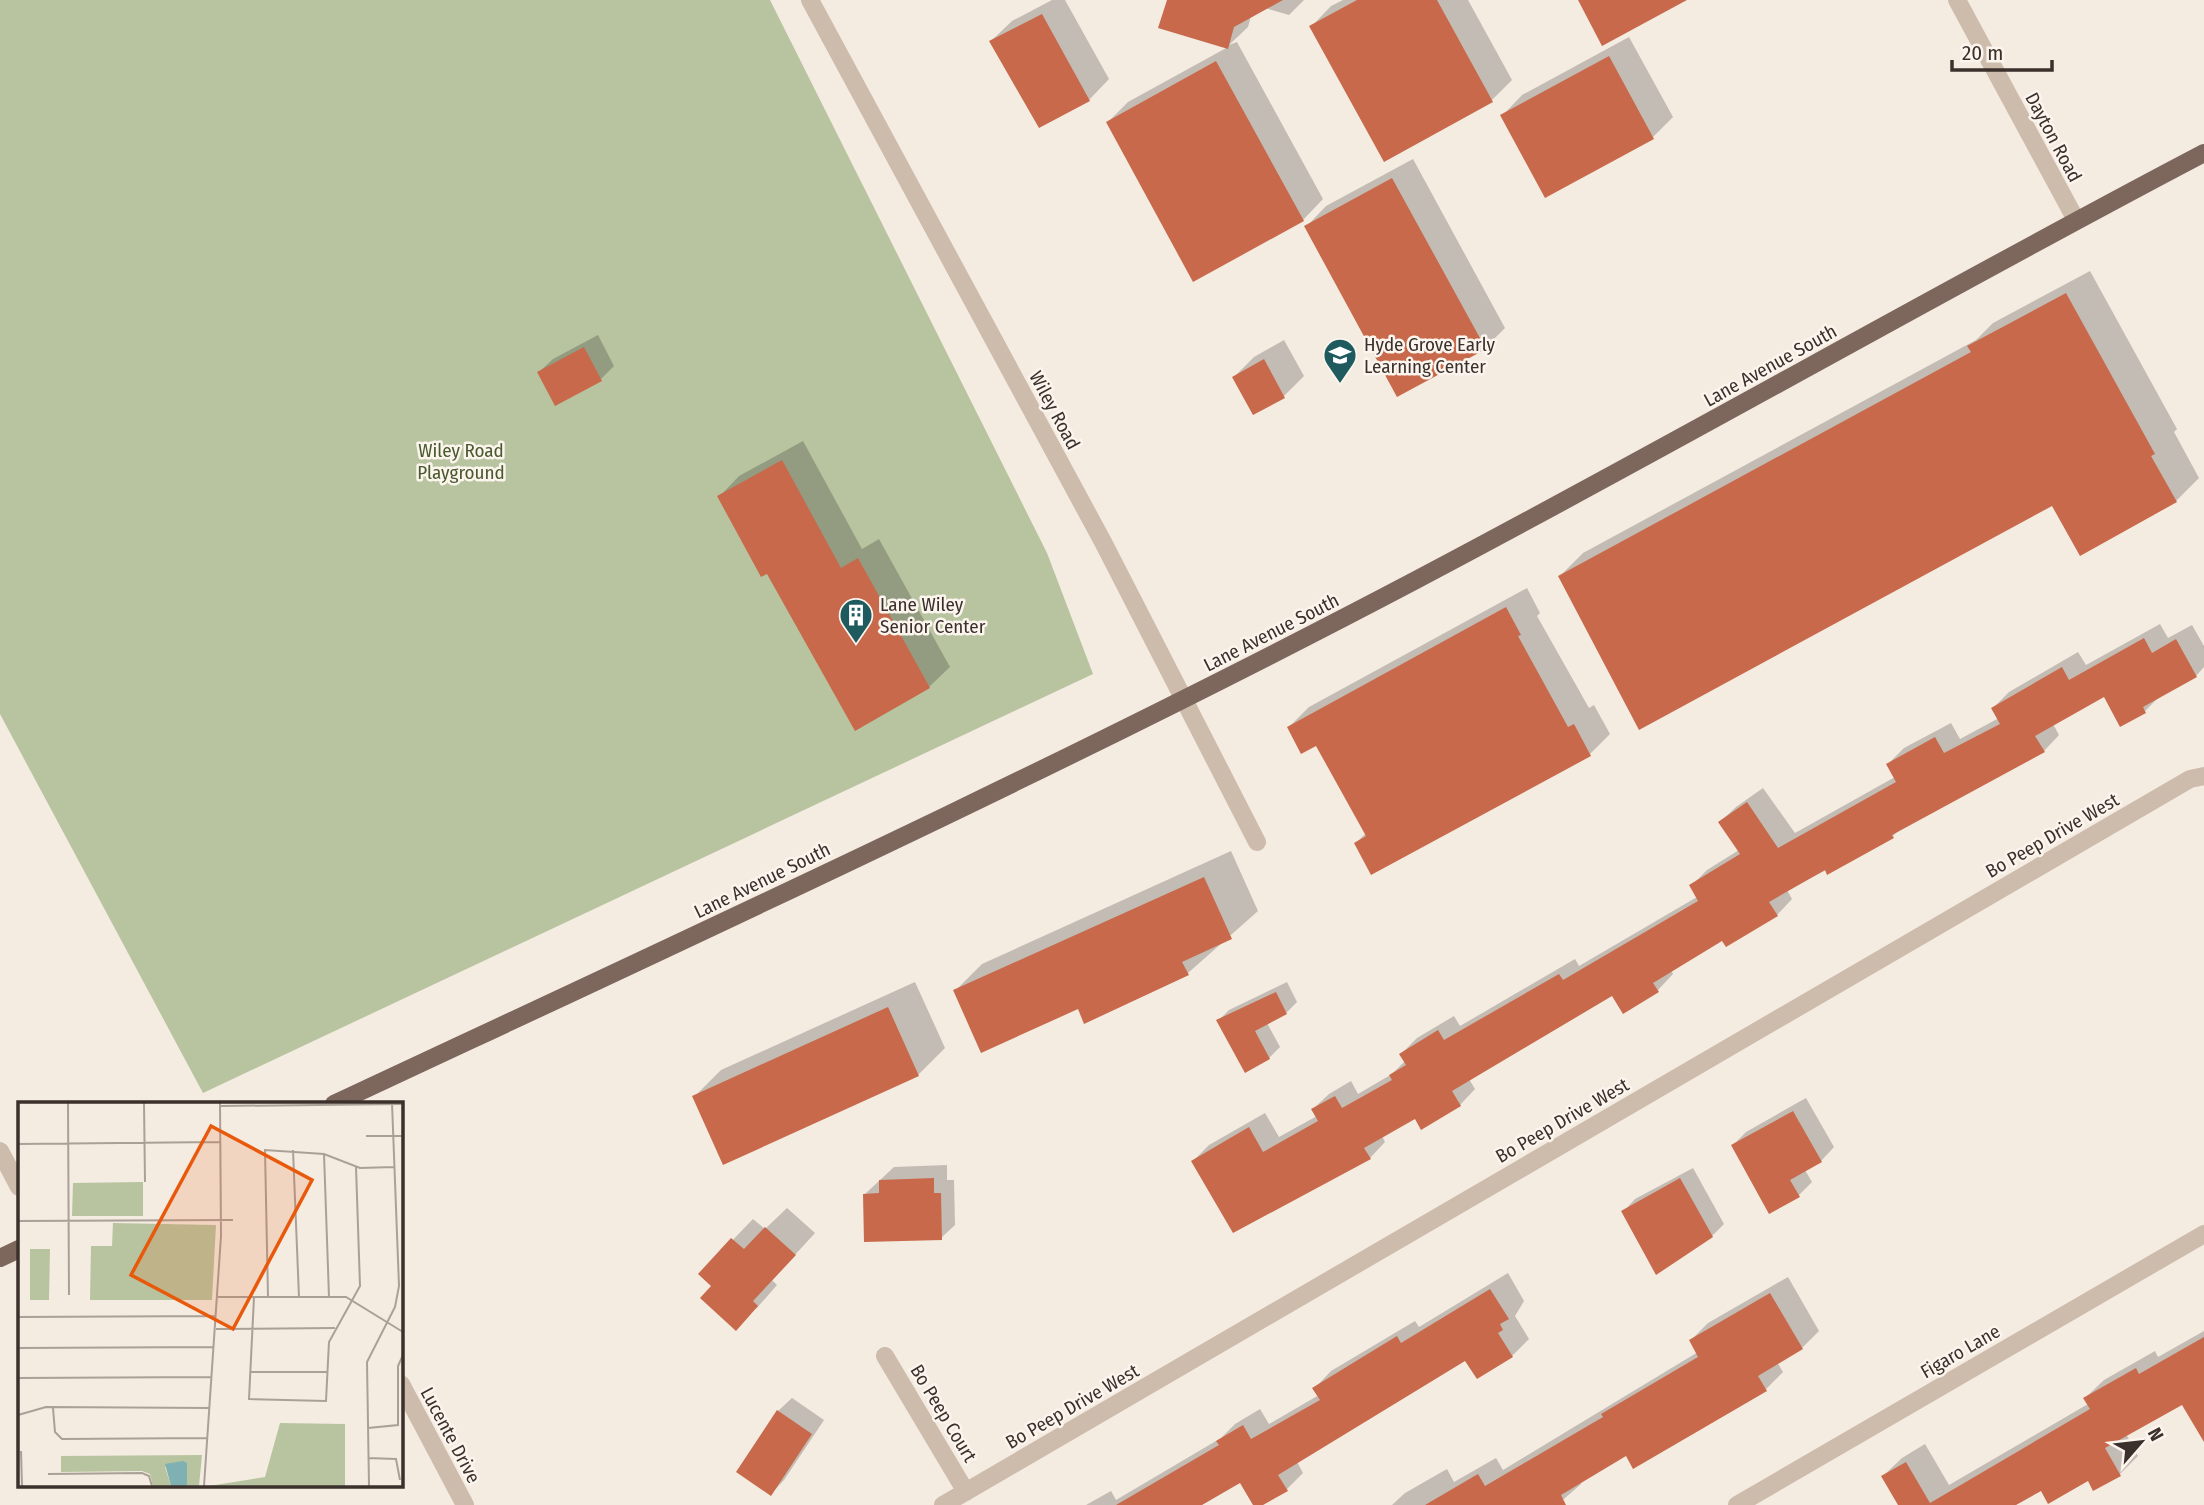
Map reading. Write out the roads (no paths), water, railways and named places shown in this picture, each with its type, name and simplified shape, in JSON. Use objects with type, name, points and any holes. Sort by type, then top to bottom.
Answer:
[{"type":"main road","name":"Lane Avenue South","points":[[338,1102],[999,791],[1184,700],[1712,422],[2076,220],[2204,153]]},
{"type":"main road","points":[[0,1258],[18,1249]]},
{"type":"street","name":"Wiley Road","points":[[810,0],[1079,498],[1257,842]]},
{"type":"street","name":"Dayton Road","points":[[1957,0],[2076,220]]},
{"type":"street","name":"Bo Peep Drive West","points":[[943,1505],[2190,779],[2204,776]]},
{"type":"street","points":[[0,1151],[18,1185]]},
{"type":"street","name":"Figaro Lane","points":[[1737,1505],[2204,1234]]},
{"type":"street","name":"Bo Peep Court","points":[[886,1356],[966,1492]]},
{"type":"street","name":"Lucente Drive","points":[[402,1386],[465,1505]]},
{"type":"place","name":"Hyde Grove Early Learning Center","points":[[1340,385]]},
{"type":"place","name":"Lane Wiley Senior Center","points":[[856,645]]},
{"type":"park label","name":"Wiley Road Playground","points":[[461,461]]}]
